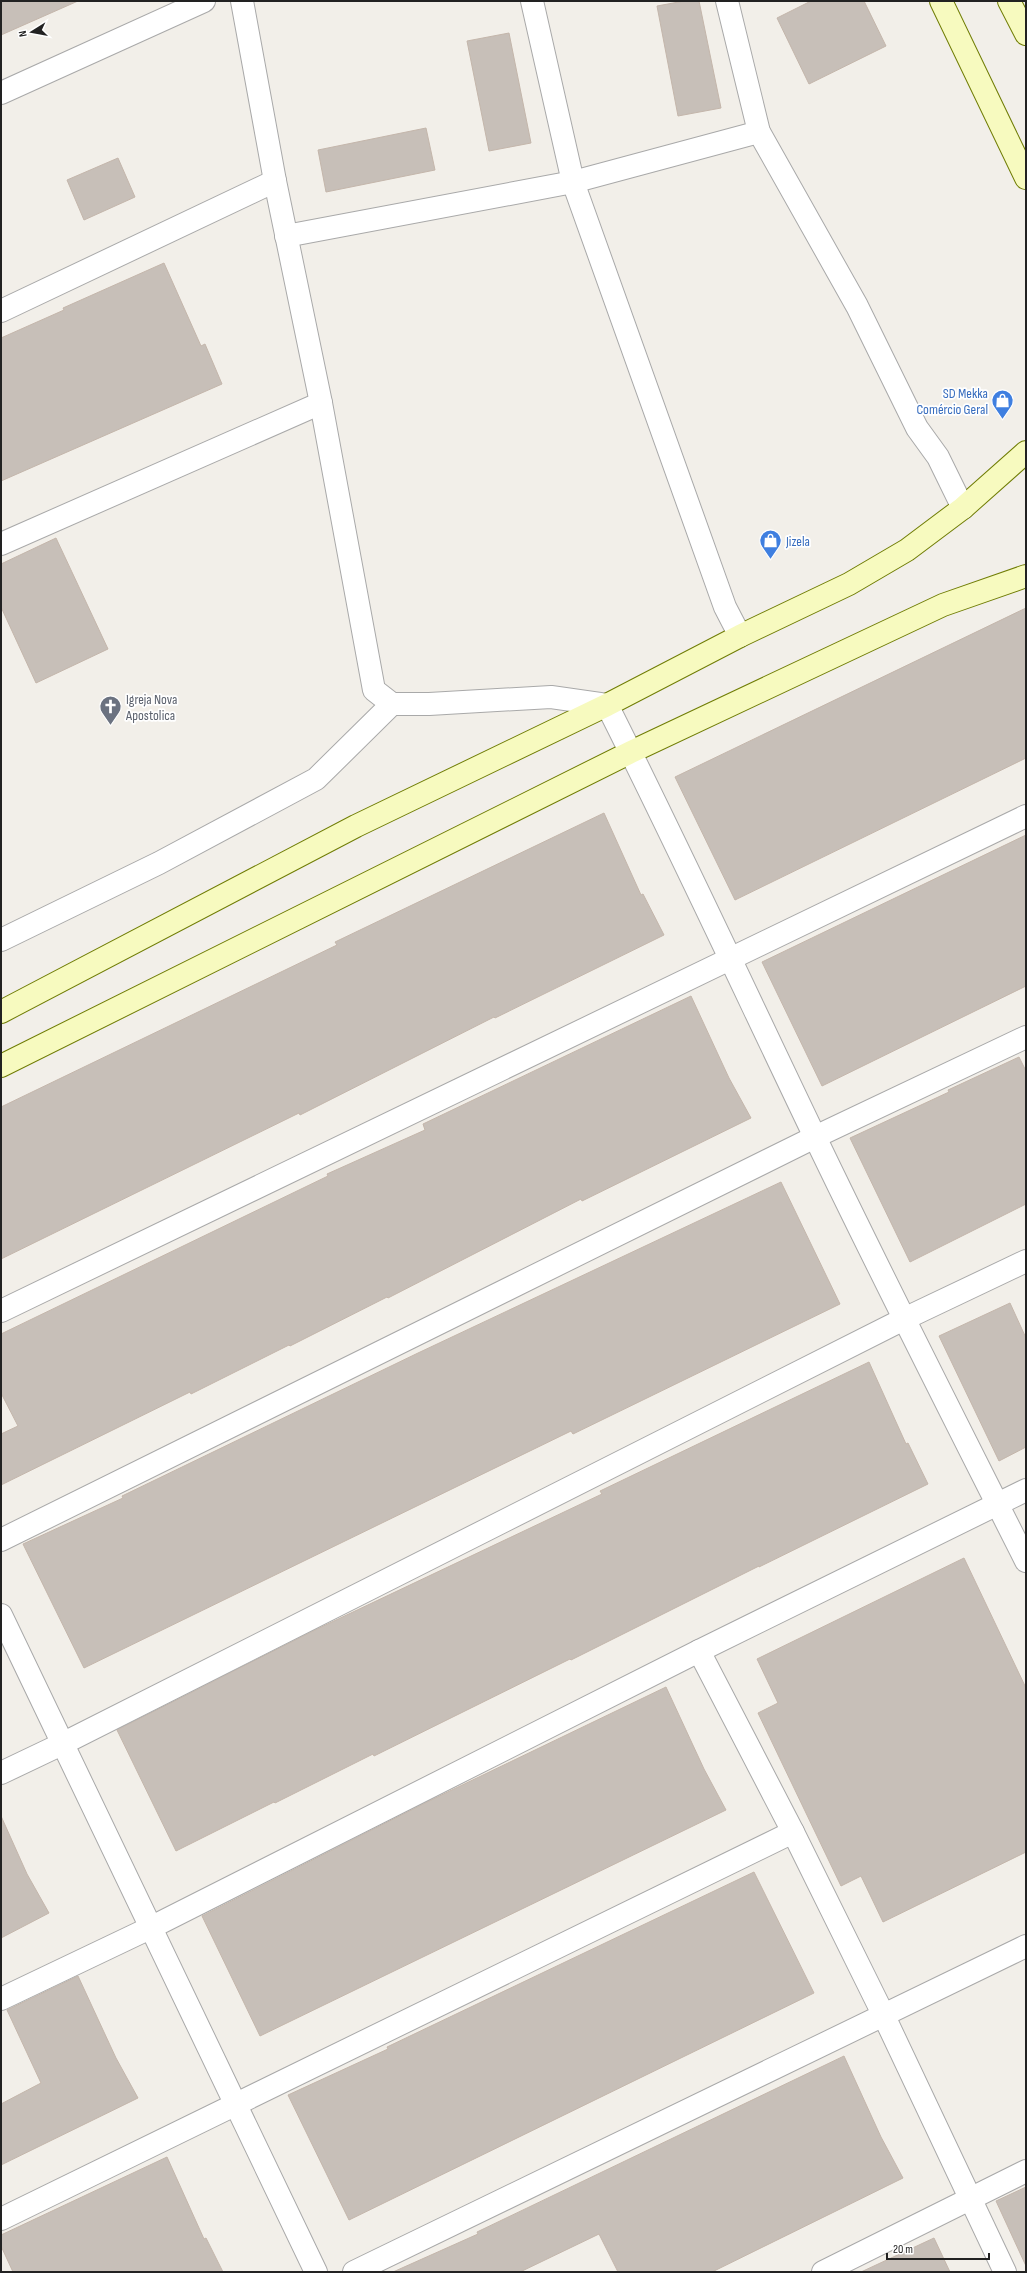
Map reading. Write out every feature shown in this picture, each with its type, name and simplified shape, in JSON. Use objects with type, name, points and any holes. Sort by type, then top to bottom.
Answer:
[{"type":"street","points":[[1,94],[204,1]]},
{"type":"street","points":[[242,1],[275,181],[321,403],[374,690],[392,704],[429,704],[551,697],[607,705]]},
{"type":"street","points":[[532,1],[573,182],[725,607],[740,636]]},
{"type":"street","points":[[727,1],[759,132],[857,306],[916,428],[938,457],[963,508]]},
{"type":"street","points":[[941,1],[1026,178]]},
{"type":"street","points":[[1009,1],[1026,34]]},
{"type":"street","points":[[286,236],[573,182],[759,132]]},
{"type":"street","points":[[1,311],[275,181]]},
{"type":"street","points":[[1,544],[321,403]]},
{"type":"street","points":[[1,1012],[356,826],[607,705],[740,636],[849,584],[907,550],[963,508],[1026,452]]},
{"type":"street","points":[[1,1066],[631,752],[943,604],[1026,576]]},
{"type":"street","points":[[1,940],[159,863],[316,780],[392,704]]},
{"type":"street","points":[[607,705],[732,960],[815,1137],[904,1319],[1026,1561]]},
{"type":"street","points":[[1,1311],[732,960],[1026,816]]},
{"type":"street","points":[[1,1540],[815,1137],[1026,1036]]},
{"type":"street","points":[[1,1773],[64,1744],[904,1319],[1026,1261]]},
{"type":"street","points":[[1,1999],[152,1927],[699,1651],[1026,1490]]},
{"type":"street","points":[[1,1615],[152,1927],[316,2272]]},
{"type":"street","points":[[699,1651],[883,2014],[1005,2272]]},
{"type":"street","points":[[1,2219],[792,1832]]},
{"type":"street","points":[[354,2272],[883,2014],[1026,1946]]},
{"type":"street","points":[[823,2272],[969,2198],[1026,2171]]},
{"type":"building","points":[[1,1],[78,1],[1,35]]},
{"type":"building","points":[[684,1],[699,1],[721,108],[678,116],[657,6]]},
{"type":"building","points":[[811,1],[864,1],[886,46],[809,84],[777,18]]},
{"type":"building","points":[[509,33],[531,143],[489,151],[467,41]]},
{"type":"building","points":[[426,128],[435,170],[326,192],[318,150]]},
{"type":"building","points":[[118,158],[135,197],[84,220],[67,180]]},
{"type":"building","points":[[164,263],[201,346],[205,344],[222,384],[1,481],[1,338],[64,310],[63,308]]},
{"type":"building","points":[[56,538],[108,649],[36,683],[1,607],[1,564]]},
{"type":"building","points":[[1026,608],[1026,758],[735,900],[675,777]]},
{"type":"building","points":[[604,813],[641,895],[643,894],[664,935],[495,1018],[494,1017],[300,1115],[299,1113],[1,1259],[1,1107],[337,945],[335,942]]},
{"type":"building","points":[[1026,835],[1026,986],[822,1086],[762,962]]},
{"type":"building","points":[[691,996],[729,1078],[751,1118],[582,1201],[581,1199],[388,1298],[387,1297],[290,1346],[289,1345],[191,1394],[190,1392],[1,1485],[1,1434],[18,1426],[1,1393],[1,1334],[328,1176],[327,1174],[425,1130],[423,1124]]},
{"type":"building","points":[[1019,1057],[1026,1071],[1026,1204],[910,1262],[850,1138],[949,1092],[948,1090]]},
{"type":"building","points":[[781,1182],[840,1304],[573,1434],[571,1431],[84,1668],[23,1544],[123,1498],[122,1496],[418,1353]]},
{"type":"building","points":[[1010,1303],[1026,1338],[1026,1447],[999,1461],[939,1336]]},
{"type":"building","points":[[869,1362],[906,1444],[908,1443],[928,1484],[571,1660],[570,1659],[374,1756],[373,1754],[176,1851],[117,1730],[315,1630],[602,1494],[600,1491]]},
{"type":"building","points":[[964,1558],[1026,1688],[1026,1852],[883,1922],[861,1876],[841,1886],[758,1713],[778,1703],[757,1659]]},
{"type":"building","points":[[666,1687],[704,1769],[726,1810],[260,2036],[202,1916],[429,1801]]},
{"type":"building","points":[[1,1816],[27,1874],[49,1913],[1,1938]]},
{"type":"building","points":[[754,1872],[814,1993],[349,2220],[288,2095],[388,2049],[387,2047]]},
{"type":"building","points":[[78,1976],[116,2058],[138,2098],[1,2165],[1,2104],[41,2083],[7,2010]]},
{"type":"building","points":[[844,2056],[881,2137],[903,2178],[712,2272],[618,2272],[599,2234],[520,2272],[393,2272],[478,2234],[477,2232]]},
{"type":"building","points":[[167,2157],[204,2239],[206,2238],[223,2272],[13,2272],[1,2246],[1,2235]]},
{"type":"building","points":[[1026,2187],[1026,2266],[996,2201]]},
{"type":"building","points":[[934,2238],[950,2272],[861,2272]]},
{"type":"place","name":"SD Mekka Comércio Geral","points":[[1003,420]]},
{"type":"place","name":"Jizela","points":[[770,560]]},
{"type":"place","name":"Igreja Nova Apostolica","points":[[110,726]]}]
